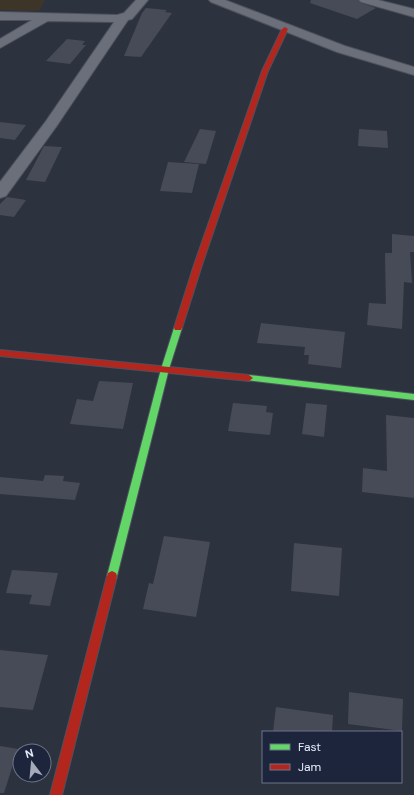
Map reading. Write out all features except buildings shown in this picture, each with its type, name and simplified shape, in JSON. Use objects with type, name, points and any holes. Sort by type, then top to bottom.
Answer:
[{"type":"street","points":[[0,193],[50,124],[123,18],[131,13],[142,0]]},
{"type":"street","points":[[215,0],[285,29],[341,49],[414,71]]},
{"type":"street","points":[[365,0],[414,13]]},
{"type":"street","points":[[0,16],[106,19],[123,18]]},
{"type":"street","points":[[0,44],[46,17]]},
{"type":"street","points":[[56,795],[165,369],[198,265],[266,71],[285,29]]},
{"type":"street","points":[[0,353],[165,369],[414,397]]},
{"type":"shaded area","points":[[0,0],[45,0],[39,11],[0,10]]},
{"type":"traffic: fast","points":[[112,576],[165,369],[178,328]]},
{"type":"traffic: fast","points":[[249,378],[414,397]]},
{"type":"traffic: jam","points":[[178,328],[198,265],[265,71],[285,29]]},
{"type":"traffic: jam","points":[[0,353],[249,378]]},
{"type":"traffic: jam","points":[[56,795],[112,576]]}]
